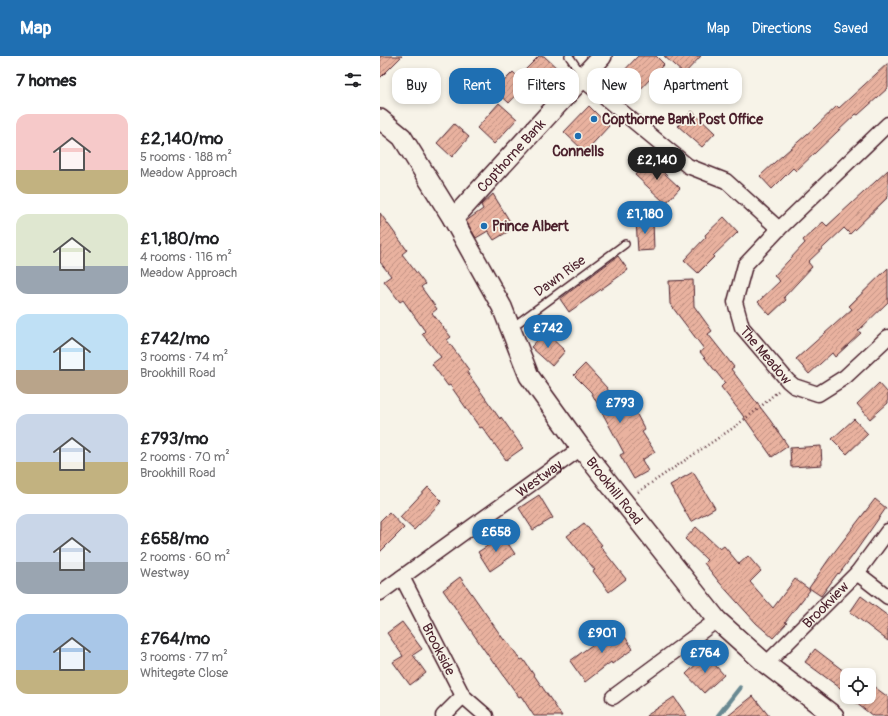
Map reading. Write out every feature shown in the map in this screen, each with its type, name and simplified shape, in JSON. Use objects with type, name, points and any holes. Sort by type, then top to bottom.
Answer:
[{"type":"street","name":"Copthorne Bank","points":[[453,219],[602,56]]},
{"type":"street","points":[[583,78],[688,166],[726,181],[779,229]]},
{"type":"street","name":"Brookhill Road","points":[[380,119],[402,137],[453,219],[502,307],[529,376],[581,448],[717,620],[766,664],[834,716]]},
{"type":"street","name":"The Meadow","points":[[888,124],[779,229],[745,265],[735,302],[742,327],[788,381],[794,386],[818,394],[845,377],[888,337]]},
{"type":"street","name":"Westway","points":[[380,593],[581,448]]},
{"type":"street","points":[[857,573],[888,531]]},
{"type":"street","name":"Brookview","points":[[766,664],[857,573],[888,597]]},
{"type":"street","name":"Brookside","points":[[402,577],[463,696]]},
{"type":"street","points":[[613,697],[717,620]]},
{"type":"street","points":[[444,716],[463,696],[486,716]]},
{"type":"lane","points":[[569,56],[583,78]]},
{"type":"lane","name":"Dawn Rise","points":[[510,328],[625,244]]},
{"type":"path","points":[[625,502],[649,483],[752,414],[788,381]]},
{"type":"building","points":[[380,56],[402,56],[380,78]]},
{"type":"building","points":[[539,56],[544,56],[557,68],[527,68]]},
{"type":"building","points":[[638,56],[656,56],[664,64],[660,68],[649,68],[649,80],[641,89],[641,68],[627,68]]},
{"type":"building","points":[[664,56],[701,56],[690,68],[677,68]]},
{"type":"building","points":[[888,63],[888,88],[858,115],[856,114],[796,171],[793,168],[772,189],[760,176],[837,106],[839,108]]},
{"type":"building","points":[[513,72],[513,99],[509,103],[505,99],[505,80]]},
{"type":"building","points":[[498,104],[500,104],[517,119],[494,144],[477,128]]},
{"type":"building","points":[[589,106],[609,126],[585,152],[564,132]]},
{"type":"building","points":[[692,111],[715,133],[702,147],[678,126]]},
{"type":"building","points":[[454,124],[469,137],[452,157],[437,143]]},
{"type":"building","points":[[649,159],[680,188],[668,201],[663,201],[635,175]]},
{"type":"building","points":[[888,170],[888,197],[850,234],[844,228],[808,262],[812,267],[784,297],[786,300],[770,315],[758,302],[780,281],[774,276],[805,243],[803,240],[823,222],[827,226]]},
{"type":"building","points":[[493,194],[514,228],[494,240],[488,231],[476,238],[466,221],[483,209],[481,205]]},
{"type":"building","points":[[380,213],[407,250],[402,254],[425,284],[421,287],[437,309],[432,313],[451,337],[447,340],[469,370],[467,372],[500,419],[501,417],[523,448],[506,460],[482,427],[480,428],[450,385],[448,386],[432,364],[441,357],[422,334],[425,331],[403,300],[400,302],[384,281],[391,276],[380,262]]},
{"type":"building","points":[[724,217],[738,232],[698,273],[684,260],[706,237],[705,235]]},
{"type":"building","points":[[653,220],[654,250],[638,251],[636,221]]},
{"type":"building","points":[[618,256],[628,270],[569,312],[560,299]]},
{"type":"building","points":[[888,268],[888,302],[858,331],[861,333],[835,357],[832,353],[809,374],[796,359],[852,309],[849,306]]},
{"type":"building","points":[[693,280],[694,306],[712,331],[708,334],[734,367],[731,369],[788,446],[772,457],[721,387],[725,383],[700,352],[704,349],[670,304],[669,281]]},
{"type":"building","points":[[545,332],[565,351],[552,366],[531,347]]},
{"type":"building","points":[[585,364],[607,388],[620,413],[633,407],[645,430],[642,432],[655,452],[642,460],[648,471],[634,479],[620,455],[624,453],[591,392],[574,375]]},
{"type":"building","points":[[879,383],[888,393],[888,403],[870,419],[857,404]]},
{"type":"building","points":[[854,419],[868,434],[847,454],[832,439]]},
{"type":"building","points":[[821,446],[822,465],[791,467],[790,448]]},
{"type":"building","points":[[693,472],[715,508],[691,522],[670,485]]},
{"type":"building","points":[[428,487],[442,501],[414,530],[400,517]]},
{"type":"building","points":[[539,495],[553,518],[533,530],[519,508]]},
{"type":"building","points":[[875,499],[886,508],[851,558],[821,596],[809,588],[829,559]]},
{"type":"building","points":[[389,512],[404,528],[380,552],[380,521]]},
{"type":"building","points":[[584,523],[626,579],[609,592],[593,571],[595,570],[567,536]]},
{"type":"building","points":[[696,527],[720,549],[724,546],[739,564],[748,556],[761,571],[750,582],[773,608],[795,579],[810,590],[785,622],[787,623],[773,638],[756,623],[719,582],[704,563],[707,560],[685,539]]},
{"type":"building","points":[[503,536],[515,554],[490,571],[478,552]]},
{"type":"building","points":[[460,577],[504,640],[505,639],[521,660],[523,659],[562,716],[534,716],[521,696],[519,697],[495,663],[494,664],[443,590]]},
{"type":"building","points":[[861,596],[888,616],[888,641],[850,612]]},
{"type":"building","points":[[402,622],[422,649],[413,655],[426,673],[410,685],[393,662],[403,656],[387,633]]},
{"type":"building","points":[[618,626],[633,649],[612,664],[611,662],[585,682],[570,661]]},
{"type":"building","points":[[815,649],[840,668],[840,688],[805,662]]},
{"type":"building","points":[[706,655],[724,675],[704,693],[686,674]]},
{"type":"building","points":[[876,688],[888,697],[888,716],[873,716],[857,704],[876,704]]},
{"type":"building","points":[[753,696],[769,716],[728,716]]},
{"type":"building","points":[[674,697],[687,716],[646,716]]},
{"type":"waterway","points":[[718,716],[740,688]]},
{"type":"place","name":"Copthorne Bank Post Office","points":[[594,119]]},
{"type":"place","name":"Connells","points":[[578,136]]},
{"type":"place","name":"Prince Albert","points":[[484,226]]}]
